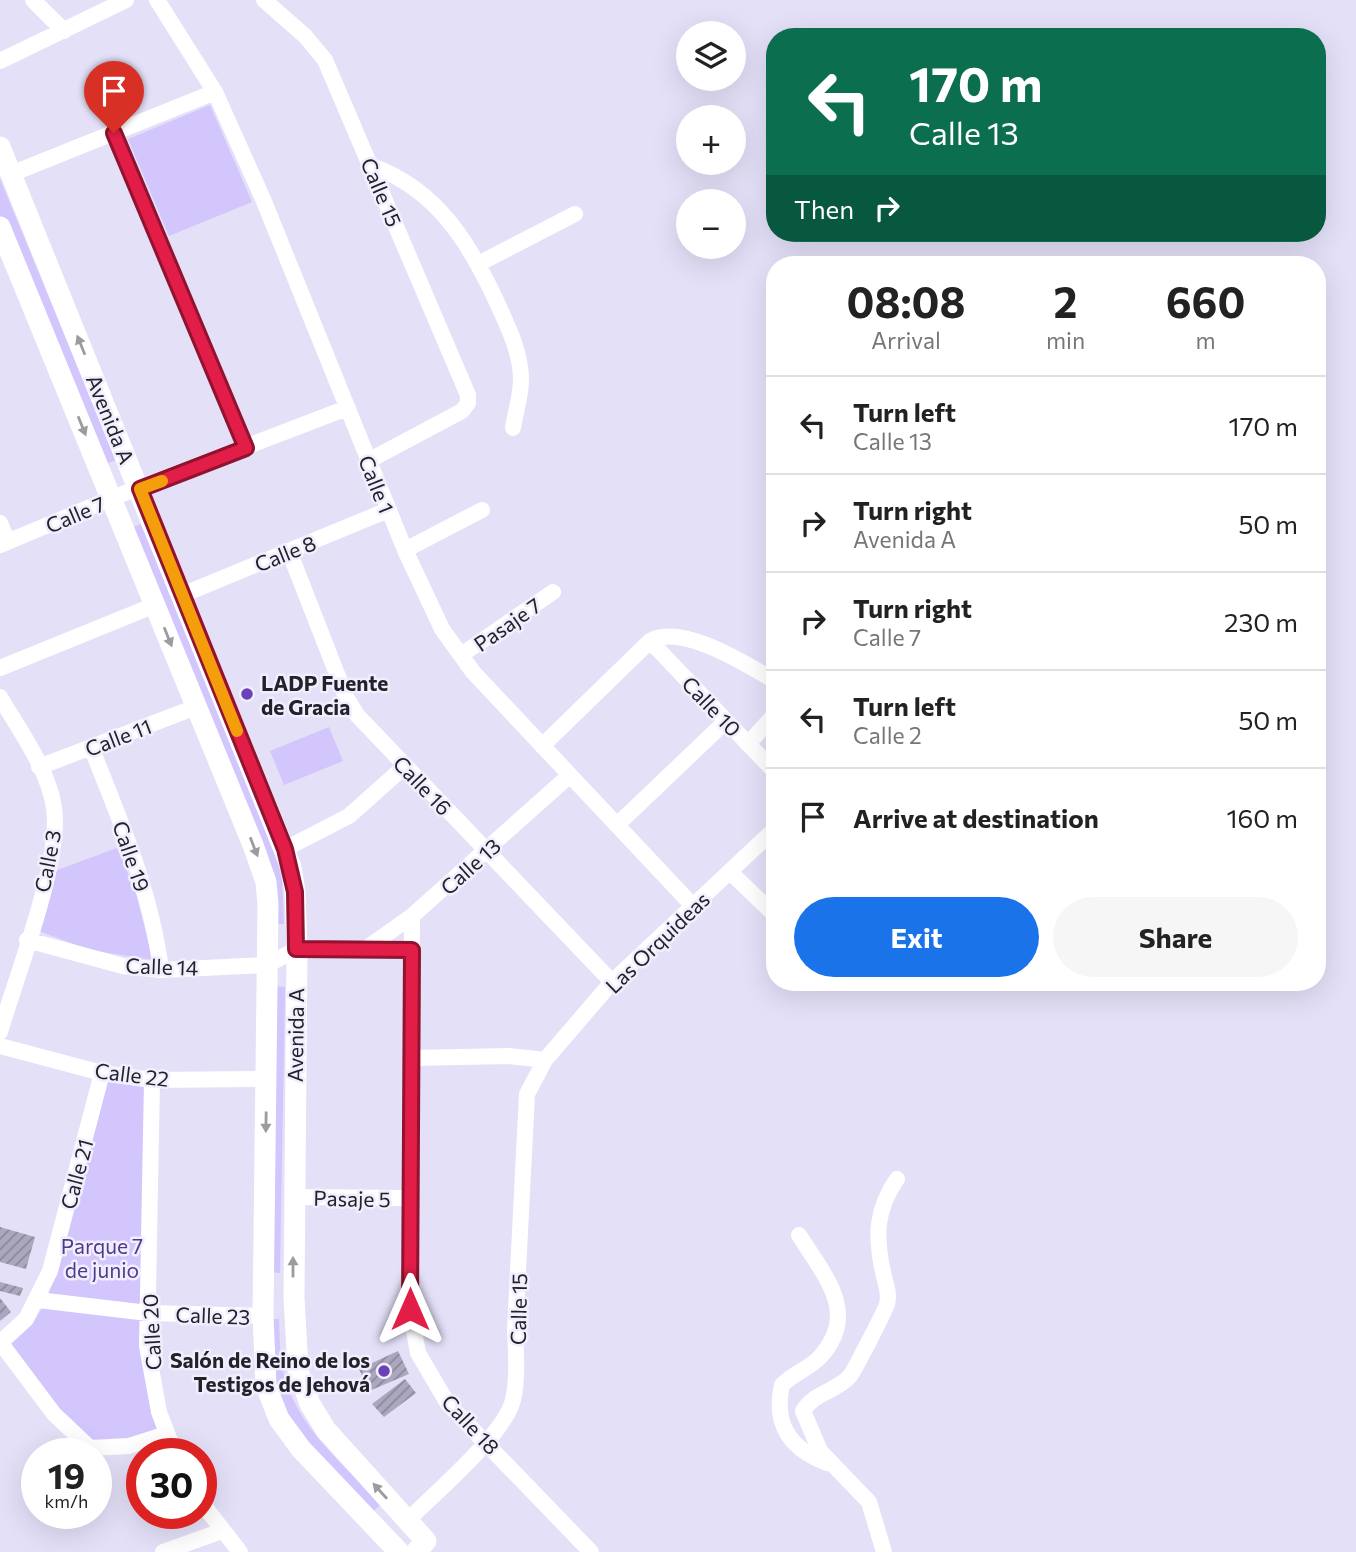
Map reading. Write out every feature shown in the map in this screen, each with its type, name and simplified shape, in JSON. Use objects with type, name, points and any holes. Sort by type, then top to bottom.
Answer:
[{"type":"main road","name":"Avenida A","points":[[0,147],[285,849],[295,892],[293,1297],[298,1371],[310,1404],[326,1430],[407,1521],[426,1549]]},
{"type":"main road","name":"Avenida A","points":[[0,227],[253,845],[265,882],[265,1386],[279,1419],[301,1449],[388,1548]]},
{"type":"main road","points":[[263,1308],[293,1297]]},
{"type":"main road","points":[[388,1548],[407,1521]]},
{"type":"street","points":[[33,0],[64,31]]},
{"type":"street","points":[[0,61],[126,0]]},
{"type":"street","name":"Calle 1","points":[[157,0],[215,92],[263,200],[388,510],[442,629],[461,656],[542,746],[693,906]]},
{"type":"street","name":"Calle 15","points":[[264,0],[305,36],[325,60],[468,395],[468,403],[462,411],[368,461]]},
{"type":"street","points":[[11,174],[215,92]]},
{"type":"street","points":[[114,133],[246,448]]},
{"type":"street","points":[[372,166],[393,174],[418,189],[457,229],[480,262],[517,355],[521,381],[513,428]]},
{"type":"street","points":[[480,262],[575,214]]},
{"type":"street","name":"Calle 7","points":[[4,544],[112,498],[347,408]]},
{"type":"street","name":"Calle 8","points":[[182,595],[388,510]]},
{"type":"street","points":[[405,550],[482,510]]},
{"type":"street","points":[[0,523],[4,544]]},
{"type":"street","name":"Calle 16","points":[[289,551],[346,697],[357,715],[612,982]]},
{"type":"street","name":"Pasaje 7","points":[[461,656],[553,593]]},
{"type":"street","points":[[0,668],[155,605]]},
{"type":"street","points":[[542,746],[650,641],[659,636],[672,635],[693,641],[741,660],[766,675]]},
{"type":"street","name":"Calle 10","points":[[650,641],[766,763]]},
{"type":"street","name":"Calle 3","points":[[0,697],[39,767],[54,806],[55,829],[48,870],[0,1032]]},
{"type":"street","name":"Calle 11","points":[[39,767],[196,707]]},
{"type":"street","points":[[617,825],[726,721]]},
{"type":"street","points":[[748,744],[766,724]]},
{"type":"street","name":"Calle 19","points":[[91,747],[133,853],[156,934],[161,970]]},
{"type":"street","points":[[285,849],[349,816],[405,766]]},
{"type":"street","name":"Calle 13","points":[[364,950],[412,916],[570,775]]},
{"type":"street","name":"Las Orquideas","points":[[545,1060],[612,982],[766,838]]},
{"type":"street","points":[[730,872],[766,906]]},
{"type":"street","name":"Calle 18","points":[[412,916],[410,1309],[418,1353],[448,1404],[591,1552]]},
{"type":"street","name":"Calle 14","points":[[27,940],[123,966],[161,970],[267,965],[296,949]]},
{"type":"street","points":[[296,949],[412,950]]},
{"type":"street","name":"Calle 22","points":[[0,1046],[102,1073],[152,1080],[267,1079]]},
{"type":"street","points":[[411,1058],[509,1056],[545,1060]]},
{"type":"street","name":"Calle 15","points":[[407,1521],[503,1424],[513,1402],[517,1368],[515,1330],[527,1094],[545,1060]]},
{"type":"street","name":"Calle 21","points":[[0,1343],[26,1319],[38,1300],[50,1271],[102,1073]]},
{"type":"street","name":"Calle 20","points":[[152,1080],[148,1313],[150,1370],[168,1438]]},
{"type":"street","points":[[884,1552],[869,1502],[820,1451],[803,1411],[809,1400],[851,1376],[887,1306],[888,1292],[880,1259],[877,1222],[884,1201],[897,1179]]},
{"type":"street","name":"Pasaje 5","points":[[293,1196],[410,1199]]},
{"type":"street","points":[[799,1235],[836,1295],[840,1312],[830,1342],[821,1357],[782,1385],[778,1402],[780,1420],[792,1440],[814,1458],[836,1467]]},
{"type":"street","name":"Calle 23","points":[[38,1300],[148,1313],[263,1308]]},
{"type":"street","points":[[0,1343],[54,1414],[90,1448],[129,1446],[166,1434]]},
{"type":"street","points":[[217,1524],[240,1552]]},
{"type":"street","points":[[163,1552],[222,1531]]},
{"type":"green space","points":[[210,105],[252,202],[169,236],[128,139]]},
{"type":"green space","points":[[0,179],[116,460],[104,465],[0,216]]},
{"type":"green space","points":[[141,524],[272,840],[282,879],[284,924],[273,924],[128,529]]},
{"type":"green space","points":[[329,727],[343,761],[284,785],[270,751]]},
{"type":"green space","points":[[117,848],[135,890],[153,960],[90,950],[36,930],[52,872]]},
{"type":"green space","points":[[272,986],[285,987],[280,1273],[268,1272]]},
{"type":"green space","name":"Parque 7 de junio","points":[[106,1081],[148,1087],[143,1308],[48,1297]]},
{"type":"green space","points":[[44,1305],[143,1318],[144,1372],[160,1430],[118,1440],[89,1438],[58,1409],[8,1345],[33,1323]]},
{"type":"green space","points":[[267,1319],[279,1319],[282,1367],[290,1394],[300,1412],[324,1445],[382,1504],[370,1514],[285,1417],[271,1383]]},
{"type":"building","points":[[0,1227],[35,1237],[26,1269],[0,1262]]},
{"type":"building","points":[[0,1282],[23,1288],[20,1296],[0,1291]]},
{"type":"building","points":[[0,1298],[11,1312],[0,1321]]},
{"type":"building","name":"Salón de Reino de los Testigos de Jehová","points":[[398,1351],[409,1374],[369,1391],[359,1369]]},
{"type":"building","points":[[405,1379],[416,1393],[384,1417],[372,1404]]},
{"type":"slow traffic","points":[[162,481],[140,489],[237,731]]},
{"type":"place","name":"LADP Fuente de Gracia","points":[[247,694]]},
{"type":"place","name":"Salón de Reino de los Testigos de Jehová","points":[[384,1371]]},
{"type":"route","points":[[114,133],[246,448],[140,489],[285,849],[295,892],[296,949],[412,950],[410,1309]]}]
